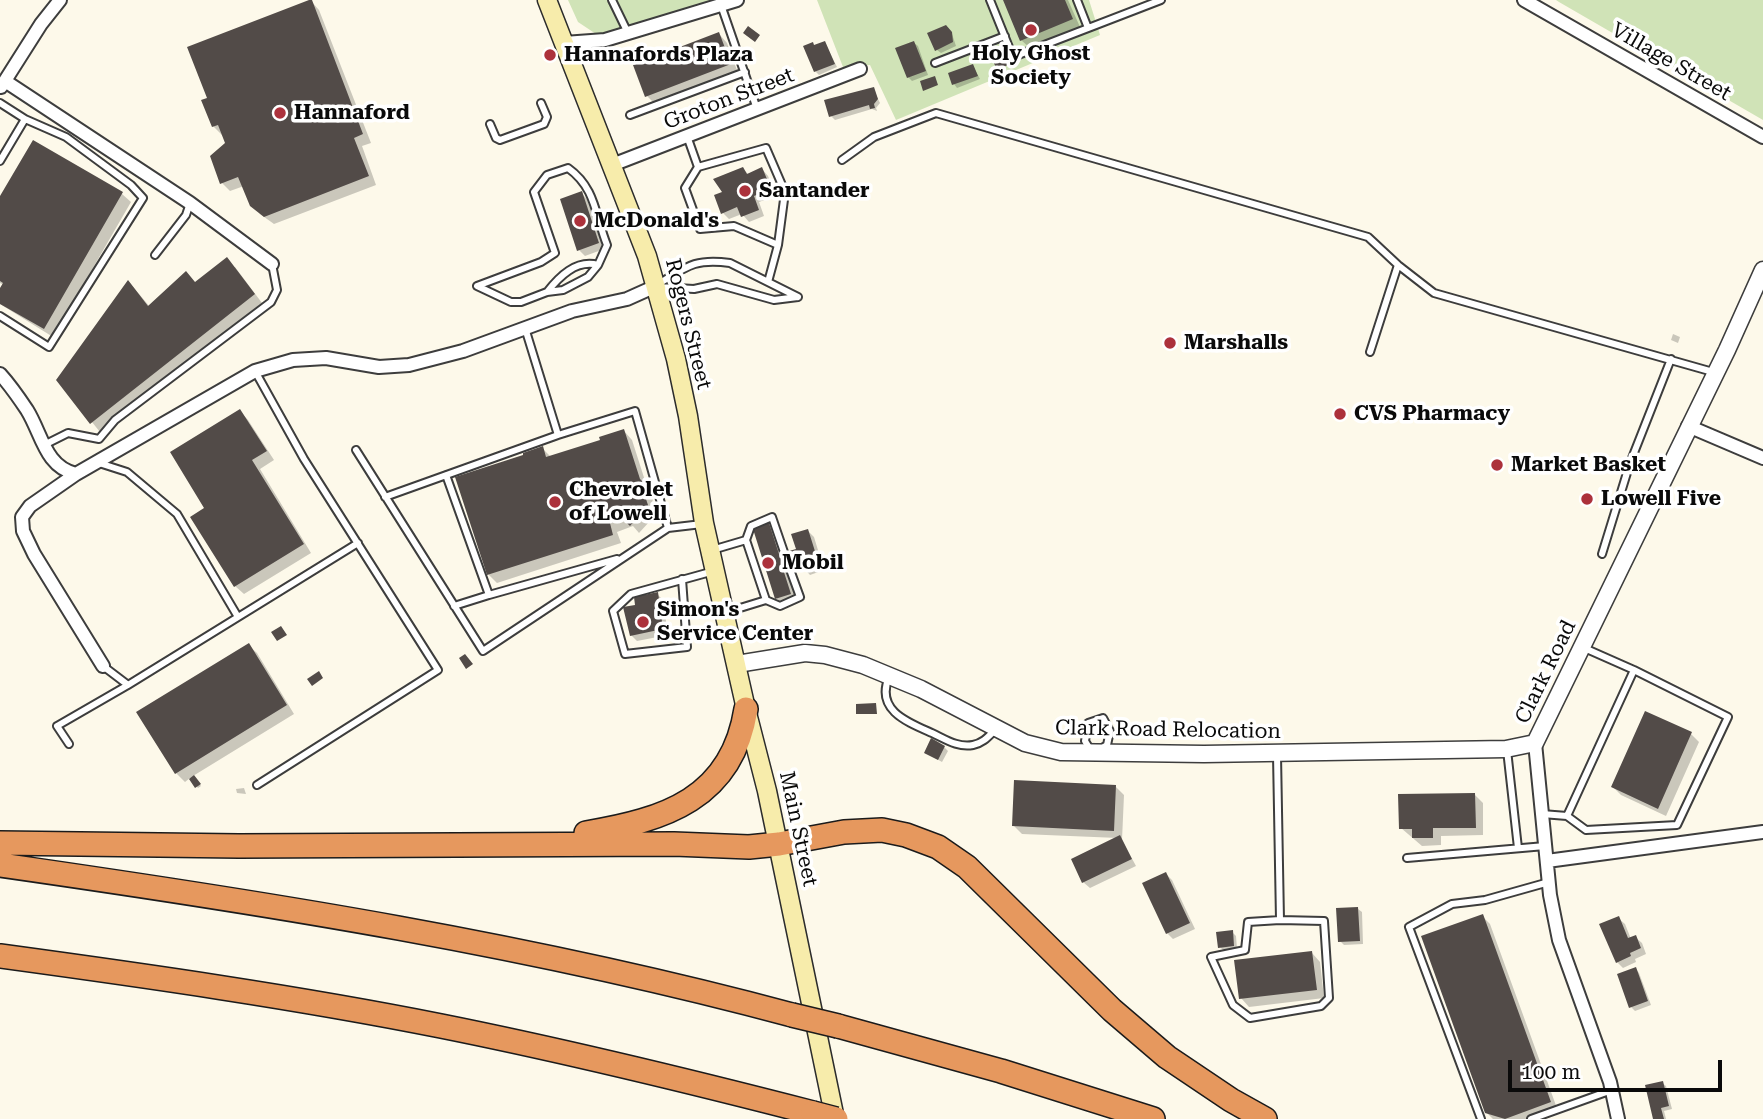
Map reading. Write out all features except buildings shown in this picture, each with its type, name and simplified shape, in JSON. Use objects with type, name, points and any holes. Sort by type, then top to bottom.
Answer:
[{"type":"highway","points":[[527,844],[619,827],[665,814],[685,804],[709,786],[730,757],[739,738],[746,709]]},
{"type":"highway","points":[[0,843],[749,847],[844,832],[883,830],[906,835],[938,847],[967,867],[1112,1010],[1167,1057],[1231,1100],[1265,1119]]},
{"type":"highway","points":[[0,865],[199,894],[382,925],[694,989],[1001,1071],[1153,1119]]},
{"type":"highway","points":[[0,956],[136,975],[439,1026],[618,1065],[828,1117]]},
{"type":"main road","name":"Rogers Street","points":[[547,0],[648,256],[676,359],[711,551]]},
{"type":"main road","name":"Main Street","points":[[711,551],[779,844],[828,1117]]},
{"type":"street","points":[[60,0],[2,85],[86,132],[190,203],[272,264]]},
{"type":"street","points":[[564,43],[605,40],[737,0]]},
{"type":"street","name":"Village Street","points":[[1524,0],[1763,137]]},
{"type":"street","name":"Groton Street","points":[[612,165],[860,69]]},
{"type":"street","name":"Clark Road","points":[[1618,1119],[1612,1090],[1559,940],[1549,882],[1535,743],[1763,270]]},
{"type":"street","points":[[103,666],[34,554],[23,531],[22,517],[30,506],[76,474],[255,371],[293,360],[326,358],[379,367],[409,365],[463,351],[572,311],[627,299],[656,286]]},
{"type":"street","points":[[0,374],[28,412],[49,456],[63,471],[76,474]]},
{"type":"street","points":[[1689,426],[1763,458]]},
{"type":"street","name":"Clark Road Relocation","points":[[737,664],[789,655],[815,654],[863,665],[890,675],[1025,743],[1043,749],[1093,754],[1506,749],[1535,743]]},
{"type":"street","points":[[1547,861],[1763,832]]},
{"type":"lane","points":[[612,0],[628,33]]},
{"type":"lane","points":[[990,0],[1013,57],[1161,0]]},
{"type":"lane","points":[[1077,0],[1088,28]]},
{"type":"lane","points":[[721,5],[757,109]]},
{"type":"lane","points":[[936,63],[1005,36]]},
{"type":"lane","points":[[630,115],[745,72]]},
{"type":"lane","points":[[0,103],[25,119],[66,137],[131,185],[143,198],[49,347],[0,316]]},
{"type":"lane","points":[[490,124],[496,138],[500,140],[544,124],[547,117],[541,103]]},
{"type":"lane","points":[[842,160],[874,136],[936,113],[1368,237],[1434,293],[1715,372]]},
{"type":"lane","points":[[0,161],[25,119]]},
{"type":"lane","points":[[687,136],[698,167]]},
{"type":"lane","points":[[768,282],[778,245],[785,192],[766,148],[698,167],[685,188],[700,229],[734,226],[778,245]]},
{"type":"lane","points":[[568,168],[582,177],[591,192],[607,245],[598,265],[589,276],[563,290],[547,292],[521,302],[511,302],[478,286],[541,262],[555,253],[534,192],[548,175],[568,168]]},
{"type":"lane","points":[[155,255],[186,215],[190,203]]},
{"type":"lane","points":[[706,261],[730,263],[798,297],[774,300],[717,284],[694,289],[656,286],[690,264],[706,261]]},
{"type":"lane","points":[[547,292],[568,270],[591,263],[598,265]]},
{"type":"lane","points":[[44,445],[68,433],[99,439],[115,420],[271,302],[277,290],[272,264]]},
{"type":"lane","points":[[1370,352],[1398,265]]},
{"type":"lane","points":[[525,328],[558,435]]},
{"type":"lane","points":[[1602,554],[1630,463],[1671,359]]},
{"type":"lane","points":[[255,371],[304,459],[438,670],[257,785]]},
{"type":"lane","points":[[385,497],[558,435],[635,411],[668,528]]},
{"type":"lane","points":[[356,450],[483,651],[668,528],[704,523]]},
{"type":"lane","points":[[99,463],[127,472],[177,514],[238,617]]},
{"type":"lane","points":[[446,475],[489,596]]},
{"type":"lane","points":[[766,600],[746,540],[751,526],[772,517],[784,552]]},
{"type":"lane","points":[[711,551],[746,540]]},
{"type":"lane","points":[[69,744],[57,726],[358,543]]},
{"type":"lane","points":[[454,606],[624,557]]},
{"type":"lane","points":[[725,613],[766,600],[780,606],[800,597],[788,564]]},
{"type":"lane","points":[[682,579],[687,647],[625,654],[613,611],[631,594],[682,579],[715,571]]},
{"type":"lane","points":[[1542,814],[1567,816],[1586,830],[1677,825],[1728,717],[1581,646]]},
{"type":"lane","points":[[103,666],[128,685]]},
{"type":"lane","points":[[1567,816],[1634,670]]},
{"type":"lane","points":[[890,675],[885,687],[887,700],[894,712],[907,722],[956,744],[971,746],[982,743],[997,729]]},
{"type":"lane","points":[[1103,718],[1110,731],[1107,745],[1093,754],[1085,741],[1088,723],[1103,718]]},
{"type":"lane","points":[[1506,749],[1518,848]]},
{"type":"lane","points":[[1277,753],[1280,920]]},
{"type":"lane","points":[[1407,858],[1545,846]]},
{"type":"lane","points":[[1481,1119],[1409,927],[1452,904],[1485,900],[1549,882]]},
{"type":"lane","points":[[1280,920],[1324,921],[1329,998],[1321,1006],[1250,1018],[1233,1005],[1211,957],[1245,950],[1248,922],[1280,920]]},
{"type":"lane","points":[[1531,1119],[1612,1090]]},
{"type":"green space","points":[[568,0],[721,0],[605,40],[578,22]]},
{"type":"green space","points":[[817,0],[1089,0],[1100,35],[896,120],[870,65],[843,67]]},
{"type":"green space","points":[[1556,0],[1763,0],[1763,120],[1559,2]]},
{"type":"place","name":"Holy Ghost Society","points":[[1031,30]]},
{"type":"place","name":"Hannafords Plaza","points":[[550,55]]},
{"type":"place","name":"Hannaford","points":[[280,113]]},
{"type":"place","name":"Santander","points":[[745,191]]},
{"type":"place","name":"McDonald's","points":[[580,221]]},
{"type":"place","name":"Marshalls","points":[[1170,343]]},
{"type":"place","name":"CVS Pharmacy","points":[[1340,414]]},
{"type":"place","name":"Market Basket","points":[[1497,465]]},
{"type":"place","name":"Lowell Five","points":[[1587,499]]},
{"type":"place","name":"Chevrolet of Lowell","points":[[555,502]]},
{"type":"place","name":"Mobil","points":[[768,563]]},
{"type":"place","name":"Simon's Service Center","points":[[643,622]]}]
